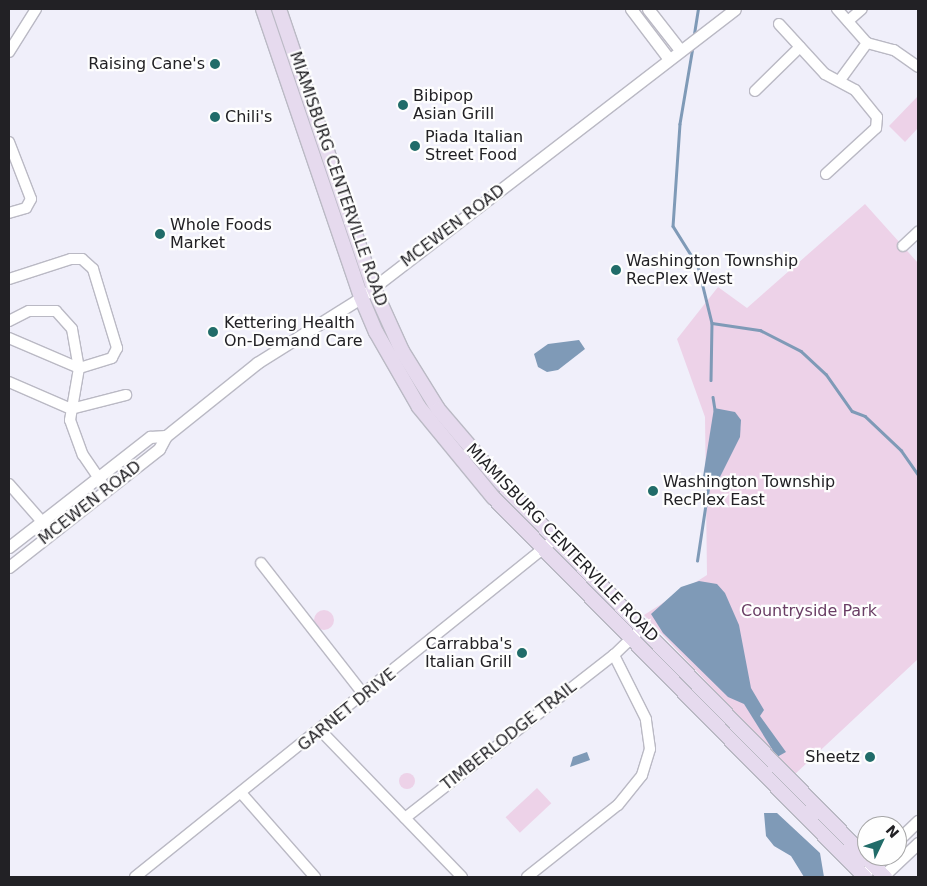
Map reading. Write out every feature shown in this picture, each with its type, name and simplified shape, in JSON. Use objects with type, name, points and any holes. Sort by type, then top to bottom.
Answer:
[{"type":"main road","name":"MIAMISBURG CENTERVILLE ROAD","points":[[263,9],[361,297],[376,332],[419,407],[493,497],[550,544],[642,628],[748,738],[868,870]]},
{"type":"main road","name":"MIAMISBURG CENTERVILLE ROAD","points":[[279,9],[373,287],[402,351],[438,410],[631,639],[737,749],[868,870],[884,877]]},
{"type":"main road","points":[[737,749],[748,738]]},
{"type":"street","points":[[9,52],[36,9]]},
{"type":"street","points":[[631,9],[669,59]]},
{"type":"street","points":[[648,9],[680,50]]},
{"type":"street","name":"MCEWEN ROAD","points":[[9,567],[159,449],[166,436],[274,350],[361,297],[735,9]]},
{"type":"street","points":[[837,9],[867,43],[894,50],[918,67]]},
{"type":"street","points":[[848,21],[862,9]]},
{"type":"street","points":[[779,24],[825,74],[840,80],[875,113],[878,122],[826,174]]},
{"type":"street","points":[[840,80],[867,43]]},
{"type":"street","points":[[755,91],[800,47]]},
{"type":"street","points":[[9,142],[30,199],[26,208],[9,213]]},
{"type":"street","points":[[903,246],[918,232]]},
{"type":"street","points":[[9,279],[71,258],[91,266],[117,348],[112,358],[79,368],[9,338]]},
{"type":"street","points":[[9,321],[29,311],[56,311],[72,329],[79,368],[71,409],[77,444],[98,479],[107,490]]},
{"type":"street","points":[[10,385],[71,409],[126,395]]},
{"type":"street","name":"MCEWEN ROAD","points":[[9,547],[98,479],[150,436],[166,436]]},
{"type":"street","points":[[9,484],[52,533]]},
{"type":"street","name":"GARNET DRIVE","points":[[135,877],[365,696],[550,544]]},
{"type":"street","points":[[261,563],[365,696]]},
{"type":"street","name":"TIMBERLODGE TRAIL","points":[[405,818],[614,655],[642,628]]},
{"type":"street","points":[[527,877],[618,804],[642,775],[650,748],[646,719],[614,655]]},
{"type":"street","points":[[321,731],[462,877]]},
{"type":"street","points":[[242,794],[315,877]]},
{"type":"street","points":[[907,831],[918,821]]},
{"type":"street","points":[[884,877],[918,843]]},
{"type":"green space","points":[[918,96],[918,128],[905,142],[889,126]]},
{"type":"green space","name":"Countryside Park","points":[[865,204],[918,263],[918,659],[794,775],[644,615],[707,575],[705,417],[677,339],[718,287],[747,308]]},
{"type":"green space","points":[[324,610],[331,613],[334,620],[331,627],[324,630],[317,627],[314,620],[317,613]]},
{"type":"green space","points":[[404,773],[410,773],[415,778],[413,787],[404,789],[399,784],[399,778]]},
{"type":"green space","points":[[537,788],[551,803],[520,833],[506,817]]},
{"type":"water","points":[[579,340],[585,349],[558,370],[547,372],[538,367],[534,354],[548,344]]},
{"type":"water","points":[[714,408],[735,412],[741,420],[740,437],[716,485],[702,483]]},
{"type":"water","points":[[699,581],[717,584],[725,593],[739,625],[751,688],[764,710],[760,716],[786,752],[777,757],[744,704],[728,697],[663,633],[651,614],[681,587]]},
{"type":"water","points":[[587,752],[590,760],[570,767],[573,757]]},
{"type":"water","points":[[764,813],[777,813],[820,853],[824,877],[804,877],[791,856],[774,846],[766,836]]},
{"type":"waterway","points":[[694,34],[698,9]]},
{"type":"waterway","points":[[693,47],[680,124],[673,226],[698,266],[712,323],[711,380]]},
{"type":"waterway","points":[[712,323],[760,330],[801,351],[826,374],[852,411],[865,416],[901,450],[918,474]]},
{"type":"waterway","points":[[713,397],[715,410]]},
{"type":"waterway","points":[[697,561],[709,482]]},
{"type":"place","name":"Raising Cane's","points":[[215,64]]},
{"type":"place","name":"Bibipop Asian Grill","points":[[403,105]]},
{"type":"place","name":"Chili's","points":[[215,117]]},
{"type":"place","name":"Piada Italian Street Food","points":[[415,146]]},
{"type":"place","name":"Whole Foods Market","points":[[160,234]]},
{"type":"place","name":"Washington Township RecPlex West","points":[[616,270]]},
{"type":"place","name":"Kettering Health On-Demand Care","points":[[213,332]]},
{"type":"place","name":"Washington Township RecPlex East","points":[[653,491]]},
{"type":"place","name":"Carrabba's Italian Grill","points":[[522,653]]},
{"type":"place","name":"Sheetz","points":[[870,757]]}]
